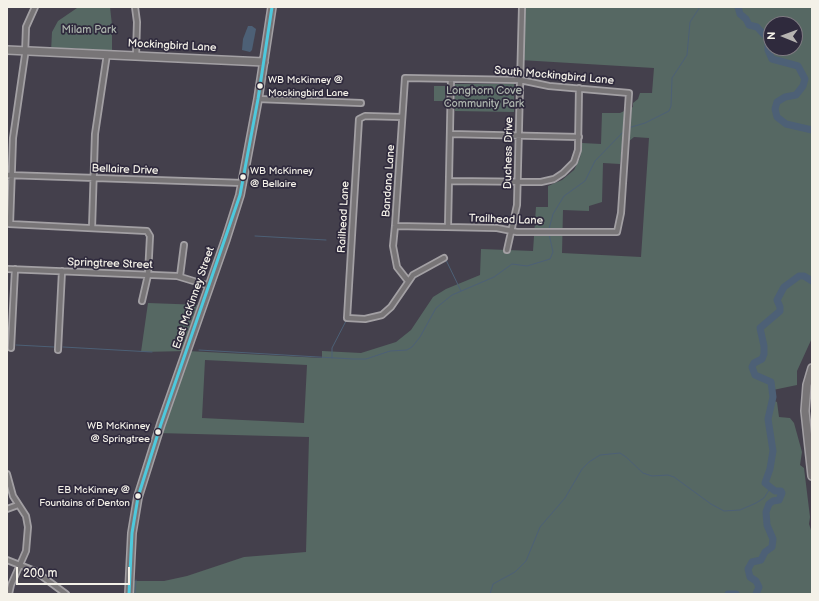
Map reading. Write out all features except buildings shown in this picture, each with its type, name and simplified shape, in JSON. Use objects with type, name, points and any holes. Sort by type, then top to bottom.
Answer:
[{"type":"main road","name":"East McKinney Street","points":[[129,594],[133,525],[140,490],[230,228],[243,183],[272,7]]},
{"type":"main road","name":"Mockingbird Lane","points":[[7,50],[264,62]]},
{"type":"main road","points":[[812,368],[807,385],[805,411],[812,476]]},
{"type":"street","points":[[35,7],[27,24],[25,51],[9,175],[8,224],[149,232],[148,275],[142,302]]},
{"type":"street","points":[[135,7],[137,22],[136,56]]},
{"type":"street","name":"Duchess Drive","points":[[507,250],[517,207],[522,7]]},
{"type":"street","points":[[92,228],[95,134],[107,54]]},
{"type":"street","name":"South Mockingbird Lane","points":[[405,78],[520,80],[549,86],[625,91],[629,93],[621,213],[617,232]]},
{"type":"street","name":"Bandana Lane","points":[[405,78],[395,226],[395,259],[399,270],[408,281]]},
{"type":"street","points":[[448,227],[452,79]]},
{"type":"street","points":[[449,181],[545,182],[563,173],[574,162],[578,150],[579,88]]},
{"type":"street","points":[[258,99],[361,103]]},
{"type":"street","name":"Railhead Lane","points":[[402,117],[365,116],[360,118],[347,318],[365,319],[382,315],[391,307],[408,281]]},
{"type":"street","points":[[450,134],[579,137]]},
{"type":"street","name":"Bellaire Drive","points":[[9,175],[243,183]]},
{"type":"street","name":"Trailhead Lane","points":[[395,226],[497,228],[510,232],[617,232]]},
{"type":"street","points":[[180,276],[184,245]]},
{"type":"street","points":[[408,281],[422,269],[444,258]]},
{"type":"street","name":"Springtree Street","points":[[7,269],[180,276],[210,286]]},
{"type":"street","points":[[11,348],[15,269]]},
{"type":"street","points":[[58,350],[62,271]]},
{"type":"street","points":[[7,319],[13,319]]},
{"type":"street","points":[[7,474],[12,494],[26,516],[28,527],[27,547],[11,585],[9,594]]},
{"type":"street","points":[[7,509],[18,505]]},
{"type":"street","points":[[7,560],[21,564],[35,571],[66,594]]},
{"type":"green space","name":"Milam Park","points":[[110,7],[112,25],[112,54],[74,48],[51,52],[52,32],[58,21],[77,8]]},
{"type":"green space","points":[[522,7],[812,7],[812,338],[797,371],[797,385],[773,390],[772,400],[777,402],[779,417],[790,418],[794,423],[802,452],[800,465],[804,468],[810,517],[809,524],[812,533],[812,594],[129,594],[129,581],[164,581],[187,576],[244,557],[306,552],[309,437],[158,433],[187,351],[322,358],[322,351],[361,353],[396,342],[411,330],[433,297],[446,289],[480,275],[481,249],[533,251],[536,207],[548,207],[548,186],[562,180],[574,170],[580,158],[582,143],[601,144],[602,113],[620,113],[633,107],[633,103],[638,99],[640,93],[652,93],[654,68],[520,60]],"holes":[[[634,137],[649,138],[641,257],[562,253],[563,210],[589,211],[589,206],[602,202],[603,163],[620,164],[622,147]],[[205,360],[307,365],[304,423],[202,418]]]},
{"type":"green space","name":"Longhorn Cove Community Park","points":[[455,84],[514,84],[514,112],[455,111]]},
{"type":"green space","points":[[434,86],[445,86],[445,101],[434,101]]},
{"type":"green space","points":[[148,303],[203,305],[187,351],[141,352]]},
{"type":"water","points":[[248,26],[252,26],[256,29],[252,50],[250,52],[242,50],[243,39]]},
{"type":"waterway","points":[[628,128],[645,123],[669,111],[671,106],[672,78],[687,55],[690,22],[700,7]]},
{"type":"waterway","points":[[738,7],[740,14],[746,19],[749,25],[757,27],[768,39],[768,50],[772,59],[798,66],[805,79],[803,86],[796,95],[785,97],[777,102],[775,109],[777,117],[786,124],[812,130]]},
{"type":"waterway","points":[[239,57],[246,57]]},
{"type":"waterway","points":[[549,229],[553,214],[564,196],[585,181],[595,161],[624,131]]},
{"type":"waterway","points":[[199,350],[353,359],[366,359],[390,351],[407,350],[412,347],[420,337],[436,308],[452,295],[494,277],[512,264],[527,266],[550,259],[553,252],[549,234]]},
{"type":"waterway","points":[[255,236],[326,240]]},
{"type":"waterway","points":[[446,260],[461,291]]},
{"type":"waterway","points":[[756,594],[759,587],[756,581],[750,577],[748,569],[752,562],[761,560],[765,552],[772,547],[773,539],[767,525],[766,512],[769,504],[773,501],[779,500],[782,493],[781,491],[775,491],[765,483],[770,469],[773,451],[768,419],[773,397],[771,382],[755,375],[752,367],[754,363],[762,359],[764,354],[764,346],[760,328],[780,311],[777,300],[784,287],[799,276],[804,276],[812,281]]},
{"type":"waterway","points":[[332,358],[332,348],[346,321]]},
{"type":"waterway","points":[[16,345],[54,347]]},
{"type":"waterway","points":[[63,347],[152,352]]},
{"type":"waterway","points":[[490,594],[493,584],[515,572],[526,561],[540,527],[565,498],[582,469],[589,462],[600,455],[620,453],[643,473],[652,476],[668,475],[674,477],[711,504],[724,511],[740,510],[756,503],[764,498],[771,487]]},
{"type":"waterway","points":[[135,594],[136,580]]},
{"type":"waterway","points":[[728,594],[736,594]]},
{"type":"transit line","points":[[129,594],[132,533],[138,497],[161,424],[240,195],[258,99],[272,7]]},
{"type":"place","name":"WB McKinney @ Mockingbird Lane","points":[[260,86]]},
{"type":"place","name":"WB McKinney @ Bellaire","points":[[243,177]]},
{"type":"place","name":"WB McKinney @ Springtree","points":[[158,432]]},
{"type":"place","name":"EB McKinney @ Fountains of Denton","points":[[138,496]]}]
